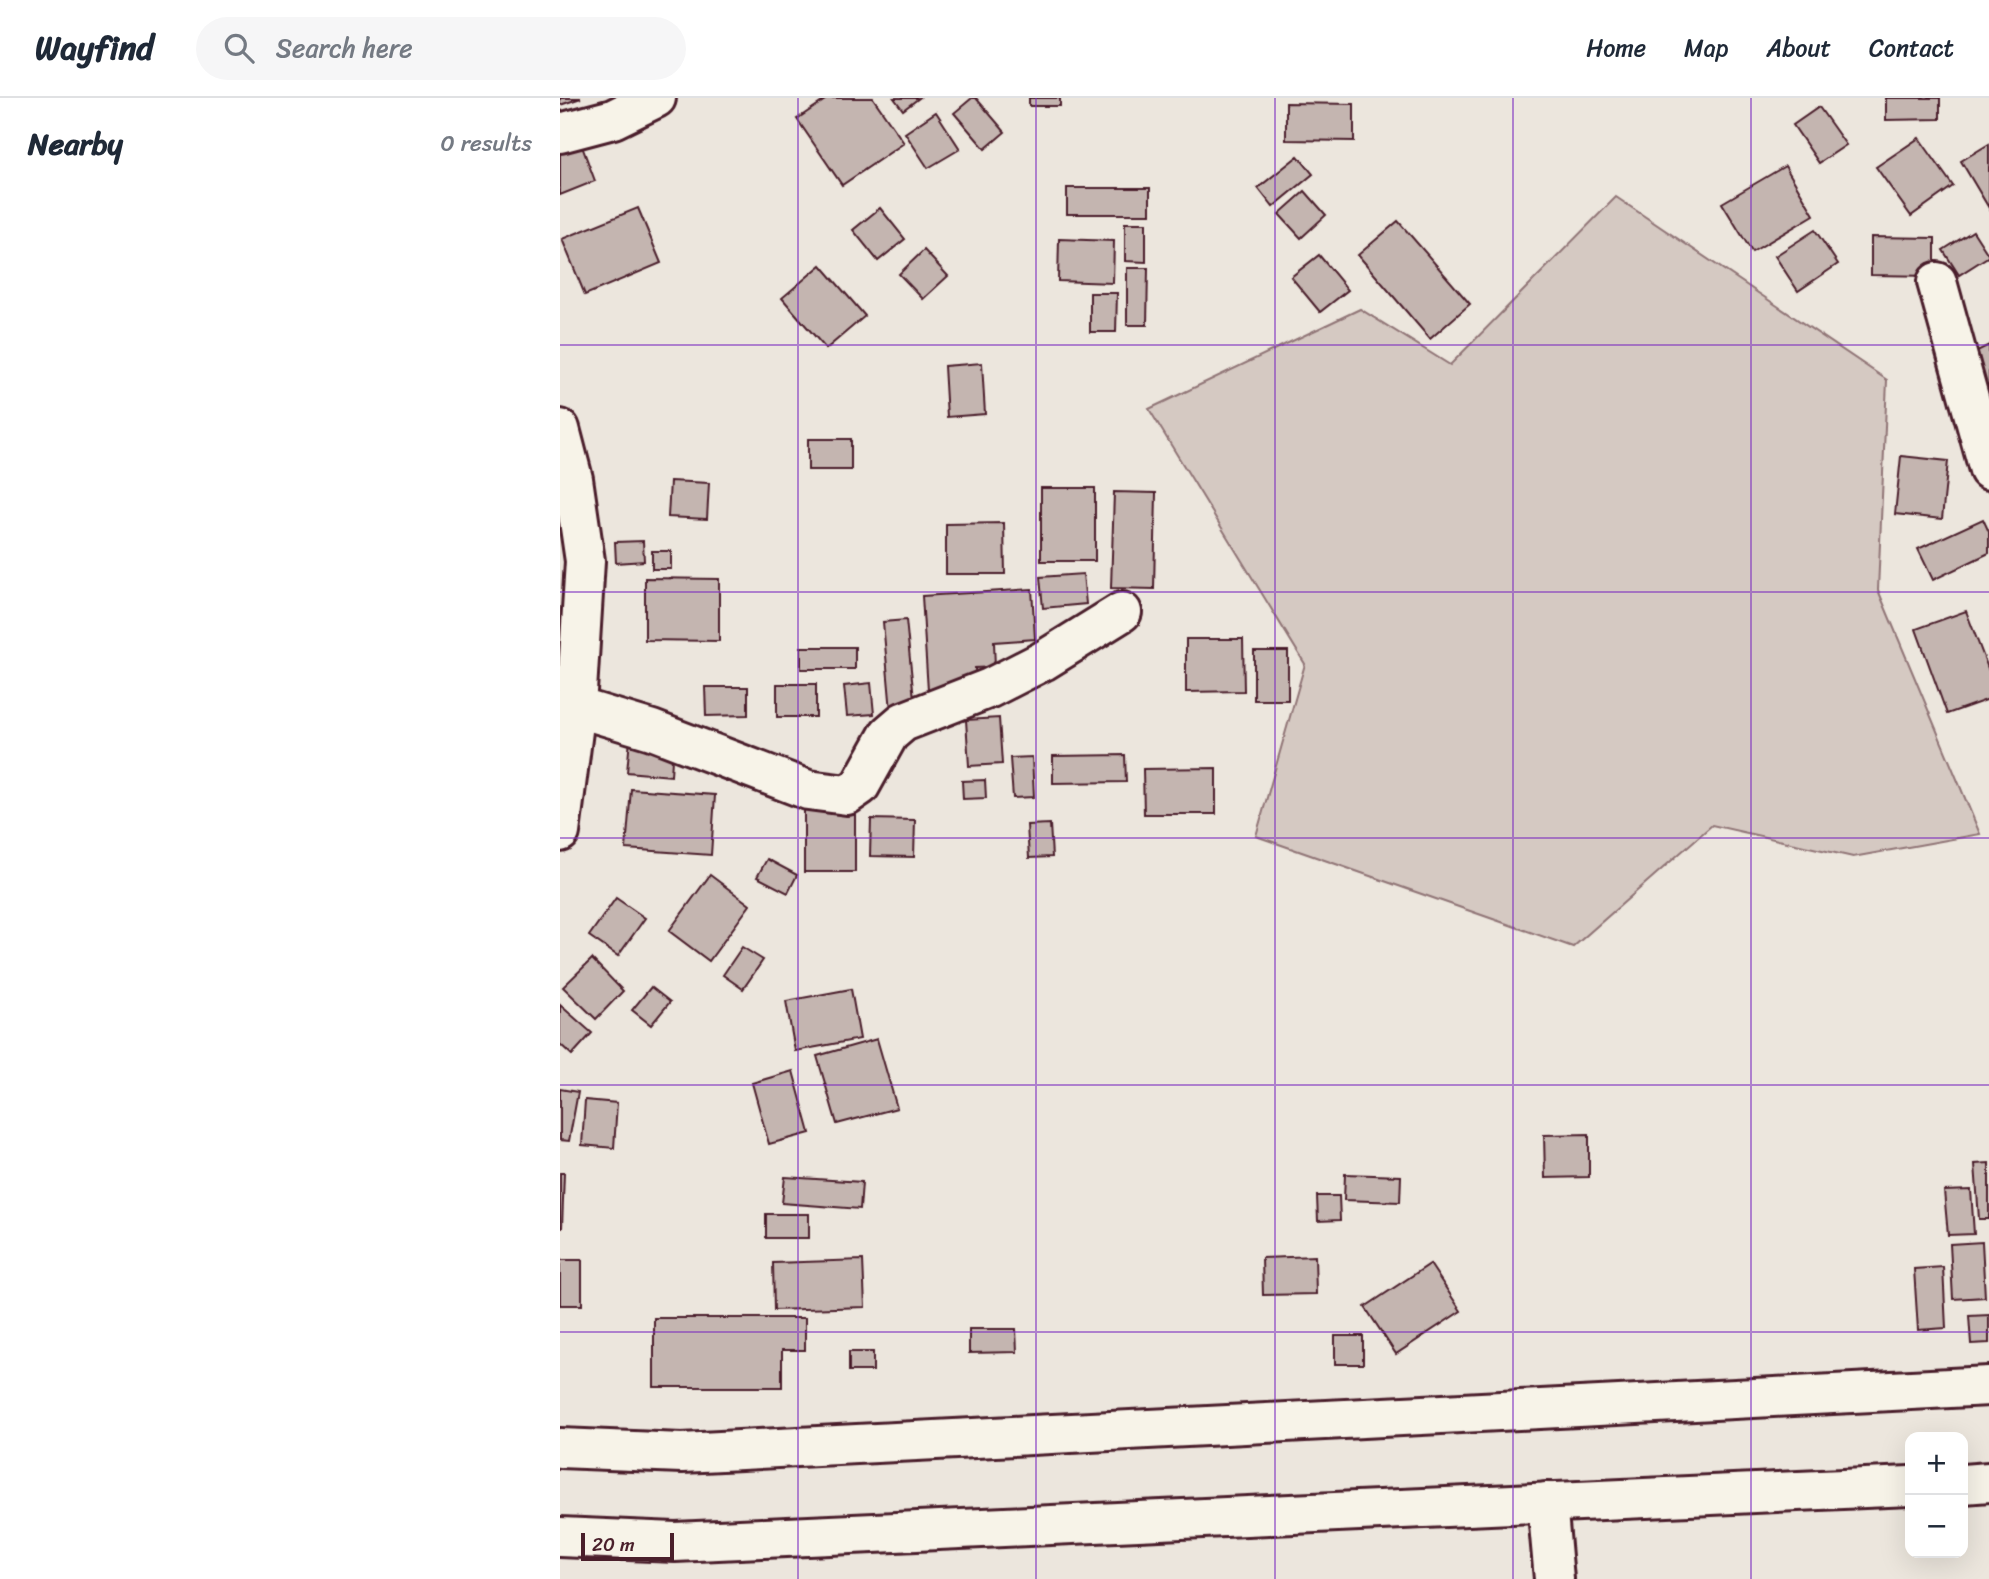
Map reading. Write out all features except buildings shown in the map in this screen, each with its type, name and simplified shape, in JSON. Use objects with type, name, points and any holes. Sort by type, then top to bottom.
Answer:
[{"type":"main road","points":[[560,132],[613,119],[656,98]]},
{"type":"main road","points":[[1937,282],[1989,470]]},
{"type":"main road","points":[[560,429],[573,479],[585,561],[576,707],[560,832]]},
{"type":"main road","points":[[576,707],[652,730],[808,790],[847,794],[860,786],[889,734],[903,722],[990,688],[1043,661],[1122,612]]},
{"type":"main road","points":[[560,1448],[682,1453],[1989,1386]]},
{"type":"main road","points":[[1968,1484],[1989,1482]]},
{"type":"main road","points":[[560,1537],[675,1542],[1905,1486]]},
{"type":"main road","points":[[1547,1502],[1554,1579]]},
{"type":"shaded area","points":[[1616,197],[1887,380],[1878,590],[1980,834],[1853,857],[1712,825],[1573,947],[1256,836],[1305,664],[1149,409],[1360,309],[1450,365]]}]
